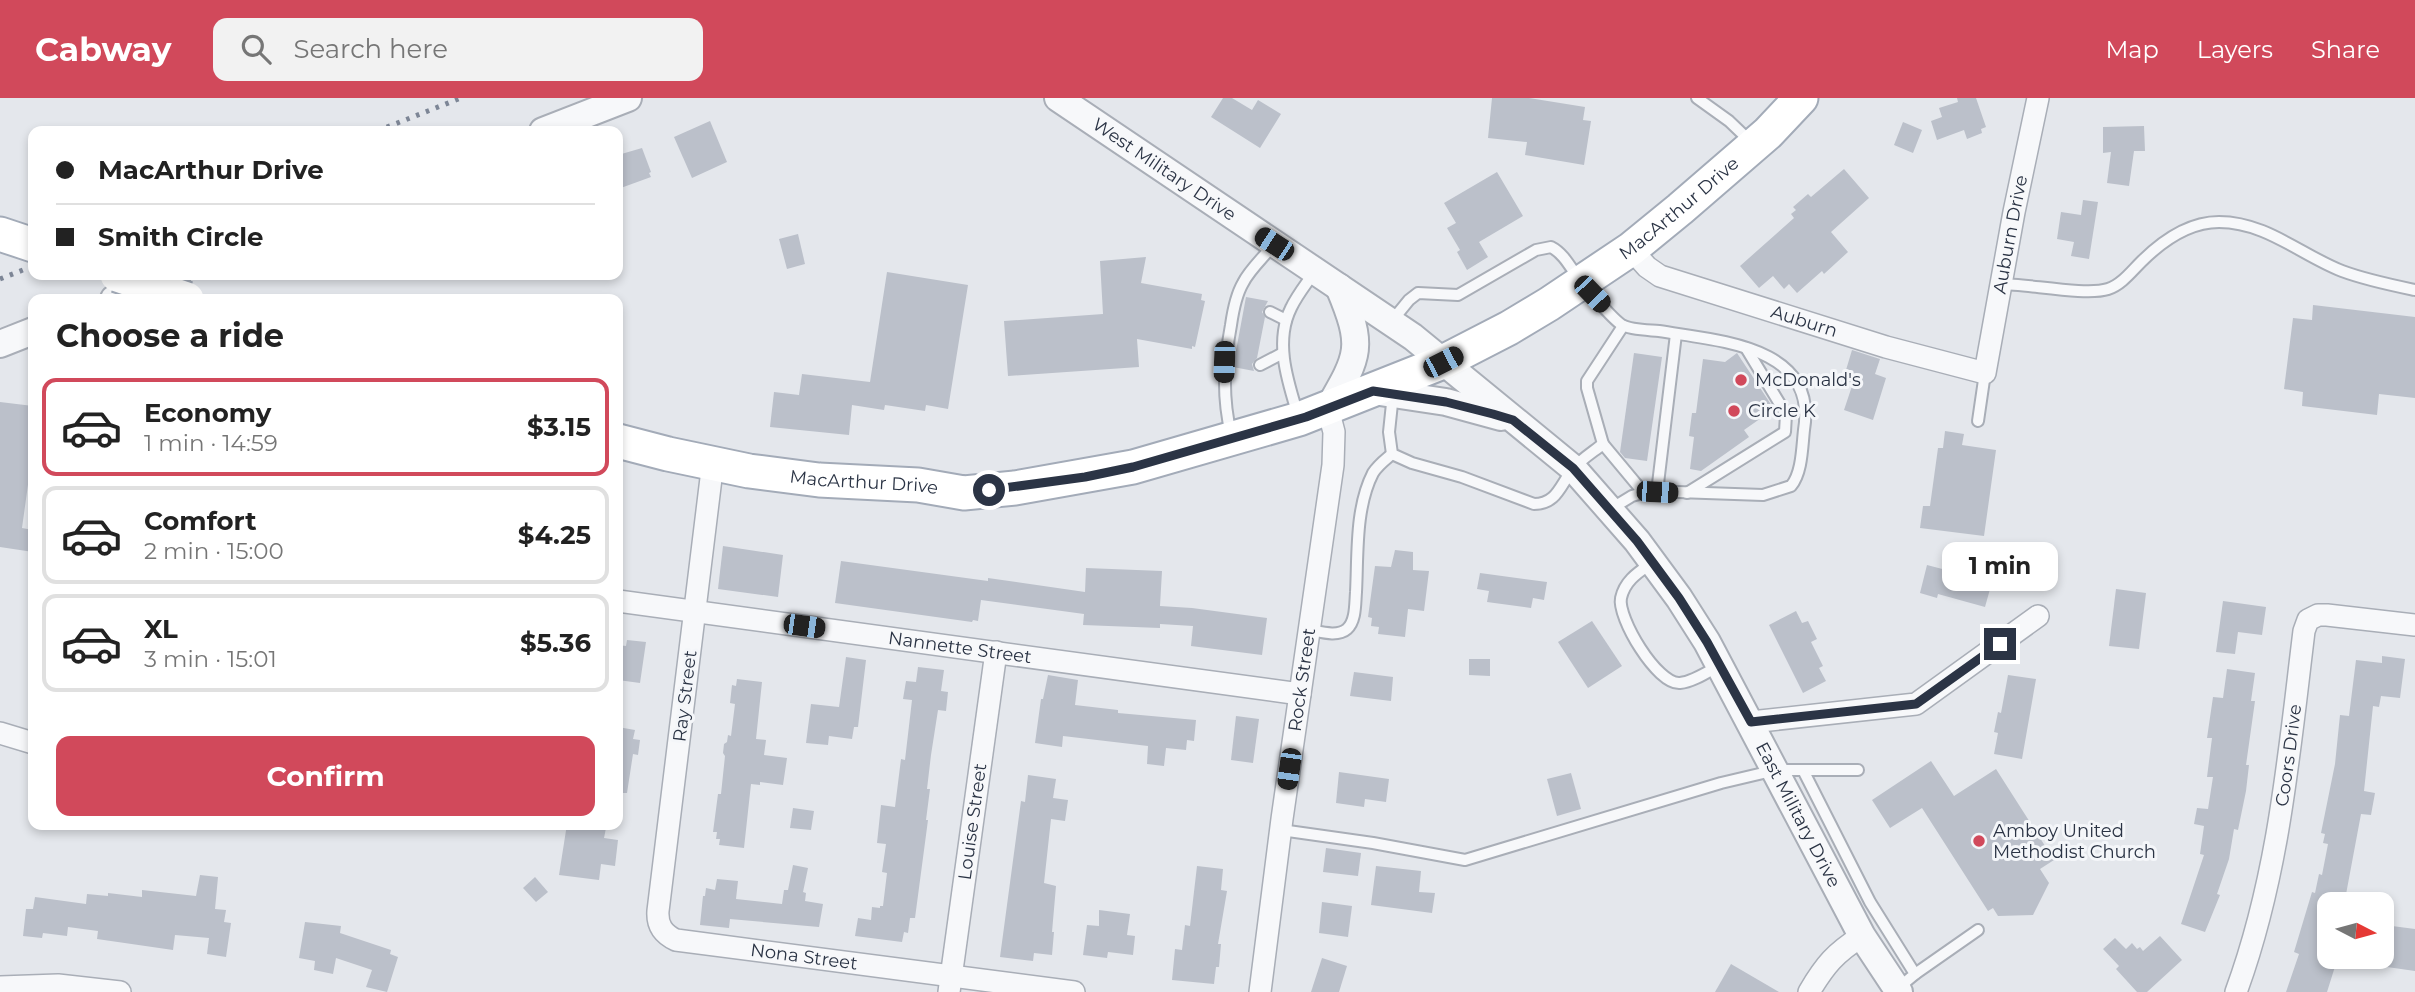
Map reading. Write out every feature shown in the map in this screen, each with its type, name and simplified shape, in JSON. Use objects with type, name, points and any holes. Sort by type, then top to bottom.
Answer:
[{"type":"main road","name":"MacArthur Drive","points":[[623,442],[749,471],[819,480],[918,485],[964,493],[1038,484],[1121,469],[1232,438],[1383,392],[1509,328],[1631,249],[1754,145],[1801,98]]},
{"type":"main road","points":[[0,234],[28,244]]},
{"type":"main road","points":[[132,280],[172,294]]},
{"type":"street","points":[[556,126],[628,98]]},
{"type":"street","name":"West Military Drive","points":[[1058,98],[1391,322],[1443,362]]},
{"type":"street","name":"Auburn Drive","points":[[1985,373],[2038,98]]},
{"type":"street","name":"Auburn","points":[[1631,249],[1647,267],[1660,276],[1886,347],[1985,373]]},
{"type":"street","points":[[127,294],[164,280]]},
{"type":"street","points":[[1313,414],[1352,364],[1356,343],[1353,320],[1339,287]]},
{"type":"street","points":[[0,344],[28,333]]},
{"type":"street","name":"East Military Drive","points":[[1443,362],[1573,468],[1653,562],[1679,598],[1720,665],[1862,936],[1904,985]]},
{"type":"street","points":[[1383,392],[1446,402],[1513,420]]},
{"type":"street","name":"Rock Street","points":[[1260,992],[1333,466],[1334,432],[1313,414]]},
{"type":"street","name":"Ray Street","points":[[662,928],[658,911],[713,463]]},
{"type":"street","name":"Nannette Street","points":[[623,602],[1300,694]]},
{"type":"street","name":"Coors Drive","points":[[2236,992],[2254,938],[2275,855],[2304,631],[2308,620],[2318,615],[2327,615],[2415,625]]},
{"type":"street","points":[[1751,722],[1916,704],[2038,616]]},
{"type":"street","name":"Louise Street","points":[[950,984],[996,652]]},
{"type":"street","points":[[0,733],[28,741]]},
{"type":"street","name":"Nona Street","points":[[662,928],[668,936],[676,940],[950,984],[1074,992]]},
{"type":"street","points":[[1809,992],[1825,965],[1840,950],[1862,936]]},
{"type":"street","points":[[0,987],[58,985],[120,992]]},
{"type":"lane","points":[[1697,98],[1729,121],[1754,145]]},
{"type":"lane","points":[[2001,284],[2106,290],[2176,234],[2195,225],[2220,222],[2258,229],[2341,271],[2415,290]]},
{"type":"lane","points":[[1232,438],[1227,415],[1224,362],[1232,316],[1242,284],[1274,244]]},
{"type":"lane","points":[[1391,322],[1409,300],[1419,293],[1451,296],[1462,293],[1542,248],[1555,248],[1582,283],[1623,326],[1722,340],[1746,347],[1786,368],[1802,391],[1807,414],[1797,475],[1791,486],[1772,494],[1643,492],[1609,510]]},
{"type":"lane","points":[[1313,414],[1283,353],[1286,320],[1290,308],[1315,271]]},
{"type":"lane","points":[[1270,312],[1286,320]]},
{"type":"lane","points":[[1623,326],[1587,381],[1587,388],[1602,444],[1643,492]]},
{"type":"lane","points":[[1657,492],[1676,334]]},
{"type":"lane","points":[[1687,493],[1785,432],[1786,414],[1746,347]]},
{"type":"lane","points":[[1260,365],[1283,353]]},
{"type":"lane","points":[[1978,421],[1985,373]]},
{"type":"lane","points":[[1383,392],[1392,454]]},
{"type":"lane","points":[[1392,454],[1534,504],[1551,500],[1573,468],[1602,444]]},
{"type":"lane","points":[[1310,630],[1337,633],[1350,626],[1365,494],[1373,474],[1392,454]]},
{"type":"lane","points":[[1653,562],[1630,579],[1620,600],[1621,609],[1636,640],[1657,670],[1675,682],[1684,682],[1720,665]]},
{"type":"lane","points":[[1281,830],[1465,860],[1721,783],[1776,770],[1858,770]]},
{"type":"lane","points":[[1803,770],[1870,902],[1904,985],[1978,930]]},
{"type":"building","points":[[1223,98],[1232,98],[1252,110],[1258,100],[1281,114],[1260,148],[1211,117]]},
{"type":"building","points":[[1492,98],[1529,98],[1585,107],[1583,120],[1591,121],[1584,165],[1525,155],[1527,142],[1488,138]]},
{"type":"building","points":[[1957,98],[1976,98],[1986,127],[1981,129],[1982,133],[1967,139],[1964,130],[1937,140],[1931,121],[1942,117],[1939,108],[1958,102]]},
{"type":"building","points":[[710,121],[727,162],[692,178],[674,137]]},
{"type":"building","points":[[1903,122],[1922,130],[1913,153],[1894,145]]},
{"type":"building","points":[[2144,126],[2145,151],[2134,151],[2129,186],[2107,183],[2111,152],[2103,153],[2103,127]]},
{"type":"building","points":[[642,148],[651,177],[623,187],[623,154]]},
{"type":"building","points":[[1844,169],[1869,198],[1831,232],[1848,252],[1824,274],[1822,271],[1797,293],[1789,284],[1784,289],[1773,276],[1759,288],[1740,266],[1794,218],[1791,214],[1796,210],[1793,207],[1808,194],[1811,197]]},
{"type":"building","points":[[1497,172],[1523,216],[1479,242],[1488,257],[1467,270],[1457,252],[1460,250],[1447,228],[1456,223],[1444,203]]},
{"type":"building","points":[[2083,200],[2098,202],[2089,259],[2071,256],[2074,242],[2057,239],[2061,212],[2081,215]]},
{"type":"building","points":[[798,234],[805,264],[787,269],[779,239]]},
{"type":"building","points":[[1146,257],[1141,283],[1202,294],[1201,300],[1205,301],[1195,347],[1192,346],[1192,349],[1137,339],[1139,367],[1008,376],[1004,321],[1103,314],[1100,261]]},
{"type":"building","points":[[887,272],[968,285],[948,409],[926,405],[925,411],[885,405],[884,410],[852,405],[849,435],[770,427],[774,392],[799,395],[802,374],[870,382]]},
{"type":"building","points":[[1246,297],[1268,301],[1262,312],[1265,317],[1257,358],[1252,364],[1254,371],[1233,367]]},
{"type":"building","points":[[2313,305],[2415,317],[2415,398],[2379,394],[2377,415],[2302,406],[2303,392],[2284,389],[2293,318],[2312,320]]},
{"type":"building","points":[[1852,350],[1880,359],[1875,374],[1886,378],[1873,420],[1844,410],[1853,383],[1843,380]]},
{"type":"building","points":[[1634,353],[1662,357],[1647,461],[1625,458],[1620,452]]},
{"type":"building","name":"Circle K","points":[[1737,353],[1774,409],[1744,430],[1749,437],[1701,471],[1690,469],[1694,437],[1689,436],[1692,413],[1696,413],[1703,359],[1725,362]]},
{"type":"building","points":[[0,402],[28,405],[28,485],[22,528],[28,529],[28,551],[0,547]]},
{"type":"building","points":[[1945,431],[1964,434],[1962,445],[1996,450],[1984,536],[1920,528],[1923,506],[1930,506],[1938,448],[1943,448]]},
{"type":"building","points":[[723,546],[783,555],[778,597],[718,589]]},
{"type":"building","points":[[1395,550],[1413,552],[1413,570],[1429,571],[1424,611],[1408,609],[1405,637],[1378,634],[1379,627],[1371,626],[1372,618],[1368,617],[1375,566],[1391,567]]},
{"type":"building","points":[[841,561],[1085,592],[1086,568],[1162,571],[1160,606],[1267,618],[1262,655],[1191,646],[1193,626],[1160,624],[1160,628],[1083,625],[1084,614],[981,600],[978,621],[972,622],[835,603]]},
{"type":"building","points":[[1927,565],[1992,582],[1985,607],[1938,594],[1937,598],[1920,593]]},
{"type":"building","points":[[1480,573],[1547,582],[1544,600],[1533,598],[1531,608],[1487,602],[1489,591],[1477,589]]},
{"type":"building","points":[[2116,589],[2146,593],[2139,649],[2109,646]]},
{"type":"building","points":[[2223,601],[2266,607],[2262,635],[2238,632],[2235,654],[2216,652]]},
{"type":"building","points":[[1796,611],[1802,623],[1808,621],[1817,639],[1811,642],[1823,666],[1819,668],[1826,681],[1803,693],[1769,625]]},
{"type":"building","points":[[1592,621],[1622,666],[1588,688],[1558,642]]},
{"type":"building","points":[[627,640],[646,642],[640,683],[623,681],[623,646],[626,646]]},
{"type":"building","points":[[2382,656],[2405,659],[2400,698],[2381,696],[2379,707],[2373,706],[2364,791],[2375,793],[2371,815],[2361,814],[2346,892],[2317,892],[2317,970],[2334,970],[2327,992],[2286,992],[2299,954],[2294,952],[2312,892],[2315,893],[2319,874],[2322,875],[2328,844],[2323,843],[2325,834],[2321,833],[2335,764],[2340,715],[2349,716],[2356,660],[2382,663]]},
{"type":"building","points":[[846,657],[866,660],[858,727],[854,727],[852,739],[829,736],[828,745],[806,743],[811,704],[839,707]]},
{"type":"building","points":[[1469,659],[1490,659],[1490,676],[1469,675]]},
{"type":"building","points":[[918,667],[944,670],[941,691],[948,692],[946,711],[938,710],[931,755],[927,789],[930,789],[928,820],[915,918],[910,918],[908,933],[904,932],[902,942],[855,936],[858,918],[871,920],[872,907],[883,906],[887,873],[882,872],[886,844],[877,843],[881,805],[895,807],[901,759],[905,760],[912,700],[903,699],[906,681],[916,682]]},
{"type":"building","points":[[2227,669],[2255,673],[2251,701],[2255,701],[2246,765],[2249,765],[2246,791],[2238,830],[2234,829],[2229,859],[2217,894],[2220,895],[2205,932],[2181,924],[2204,855],[2200,854],[2204,826],[2194,824],[2197,808],[2208,809],[2213,777],[2207,777],[2212,738],[2207,738],[2213,697],[2223,698]]},
{"type":"building","points":[[1354,672],[1393,677],[1391,701],[1350,696]]},
{"type":"building","points":[[1048,675],[1078,680],[1075,705],[1118,710],[1118,713],[1196,720],[1194,741],[1187,740],[1186,750],[1166,748],[1164,766],[1147,764],[1148,746],[1063,736],[1062,747],[1035,743],[1041,699]]},
{"type":"building","points":[[2008,675],[2036,679],[2022,759],[1994,754],[1998,733],[1994,732],[1998,712],[2001,713]]},
{"type":"building","points":[[737,679],[762,682],[756,739],[766,740],[764,755],[787,758],[783,785],[760,782],[760,785],[751,784],[744,848],[719,845],[717,832],[713,832],[718,794],[721,794],[724,744],[728,735],[731,736],[735,704],[730,703],[732,685],[736,686]]},
{"type":"building","points":[[1236,716],[1259,719],[1253,763],[1231,760]]},
{"type":"building","points":[[623,728],[635,730],[633,739],[640,740],[638,755],[633,754],[627,793],[623,793]]},
{"type":"building","name":"Amboy United Methodist Church","points":[[1931,761],[1954,796],[1996,769],[2054,860],[2040,869],[2049,883],[2033,915],[1998,916],[1993,908],[1988,911],[1922,808],[1890,828],[1872,800]]},
{"type":"building","points":[[1339,772],[1389,779],[1386,802],[1365,799],[1364,807],[1336,803]]},
{"type":"building","points":[[1571,773],[1581,809],[1557,816],[1547,779]]},
{"type":"building","points":[[1028,775],[1056,779],[1053,798],[1068,800],[1065,821],[1051,819],[1044,883],[1056,886],[1052,955],[1034,953],[1033,961],[1000,957],[1021,801],[1025,802]]},
{"type":"building","points":[[793,808],[814,811],[811,830],[790,828]]},
{"type":"building","points":[[566,830],[606,830],[604,838],[618,840],[615,866],[601,864],[599,880],[559,875]]},
{"type":"building","points":[[1326,848],[1361,853],[1358,876],[1323,872]]},
{"type":"building","points":[[793,865],[808,868],[803,892],[806,893],[805,901],[823,904],[819,927],[730,919],[729,928],[700,925],[703,896],[706,888],[715,890],[717,879],[738,881],[736,899],[782,904]]},
{"type":"building","points":[[1197,866],[1223,869],[1221,890],[1227,891],[1218,944],[1221,944],[1219,967],[1216,967],[1214,984],[1172,980],[1175,949],[1182,950],[1185,925],[1190,926]]},
{"type":"building","points":[[1376,866],[1421,871],[1419,892],[1435,893],[1432,913],[1371,905]]},
{"type":"building","points":[[200,875],[218,877],[215,909],[226,910],[224,922],[231,923],[226,957],[207,954],[209,938],[175,935],[173,950],[97,939],[98,931],[68,927],[67,936],[43,933],[42,938],[23,936],[26,909],[33,909],[35,897],[86,904],[87,894],[108,896],[108,893],[142,897],[142,890],[196,896]]},
{"type":"building","points":[[535,877],[548,892],[536,902],[523,888]]},
{"type":"building","points":[[1322,902],[1352,906],[1348,937],[1319,933]]},
{"type":"building","points":[[1099,910],[1130,914],[1127,935],[1135,936],[1133,955],[1108,952],[1107,958],[1083,955],[1087,925],[1099,926]]},
{"type":"building","points":[[305,922],[341,926],[340,933],[391,950],[390,954],[398,957],[387,992],[366,987],[372,970],[336,958],[333,974],[314,970],[315,961],[299,958]]},
{"type":"building","points":[[2394,926],[2415,929],[2415,971],[2394,968]]},
{"type":"building","points":[[2160,936],[2182,960],[2147,992],[2137,992],[2116,969],[2119,966],[2103,949],[2115,938],[2126,949],[2132,943],[2143,951]]},
{"type":"building","points":[[1322,958],[1347,966],[1339,992],[1311,992]]},
{"type":"building","points":[[1731,964],[1779,992],[1715,992]]},
{"type":"railway","points":[[390,126],[461,98]]},
{"type":"railway","points":[[0,279],[28,268]]},
{"type":"place","name":"McDonald's","points":[[1741,380]]},
{"type":"place","name":"Circle K","points":[[1734,411]]},
{"type":"place","name":"Amboy United Methodist Church","points":[[1979,841]]},
{"type":"route","points":[[989,490],[1085,477],[1133,467],[1306,417],[1373,391],[1446,402],[1513,420],[1573,468],[1637,541],[1679,598],[1707,642],[1751,722],[1916,704],[2000,644]]}]
